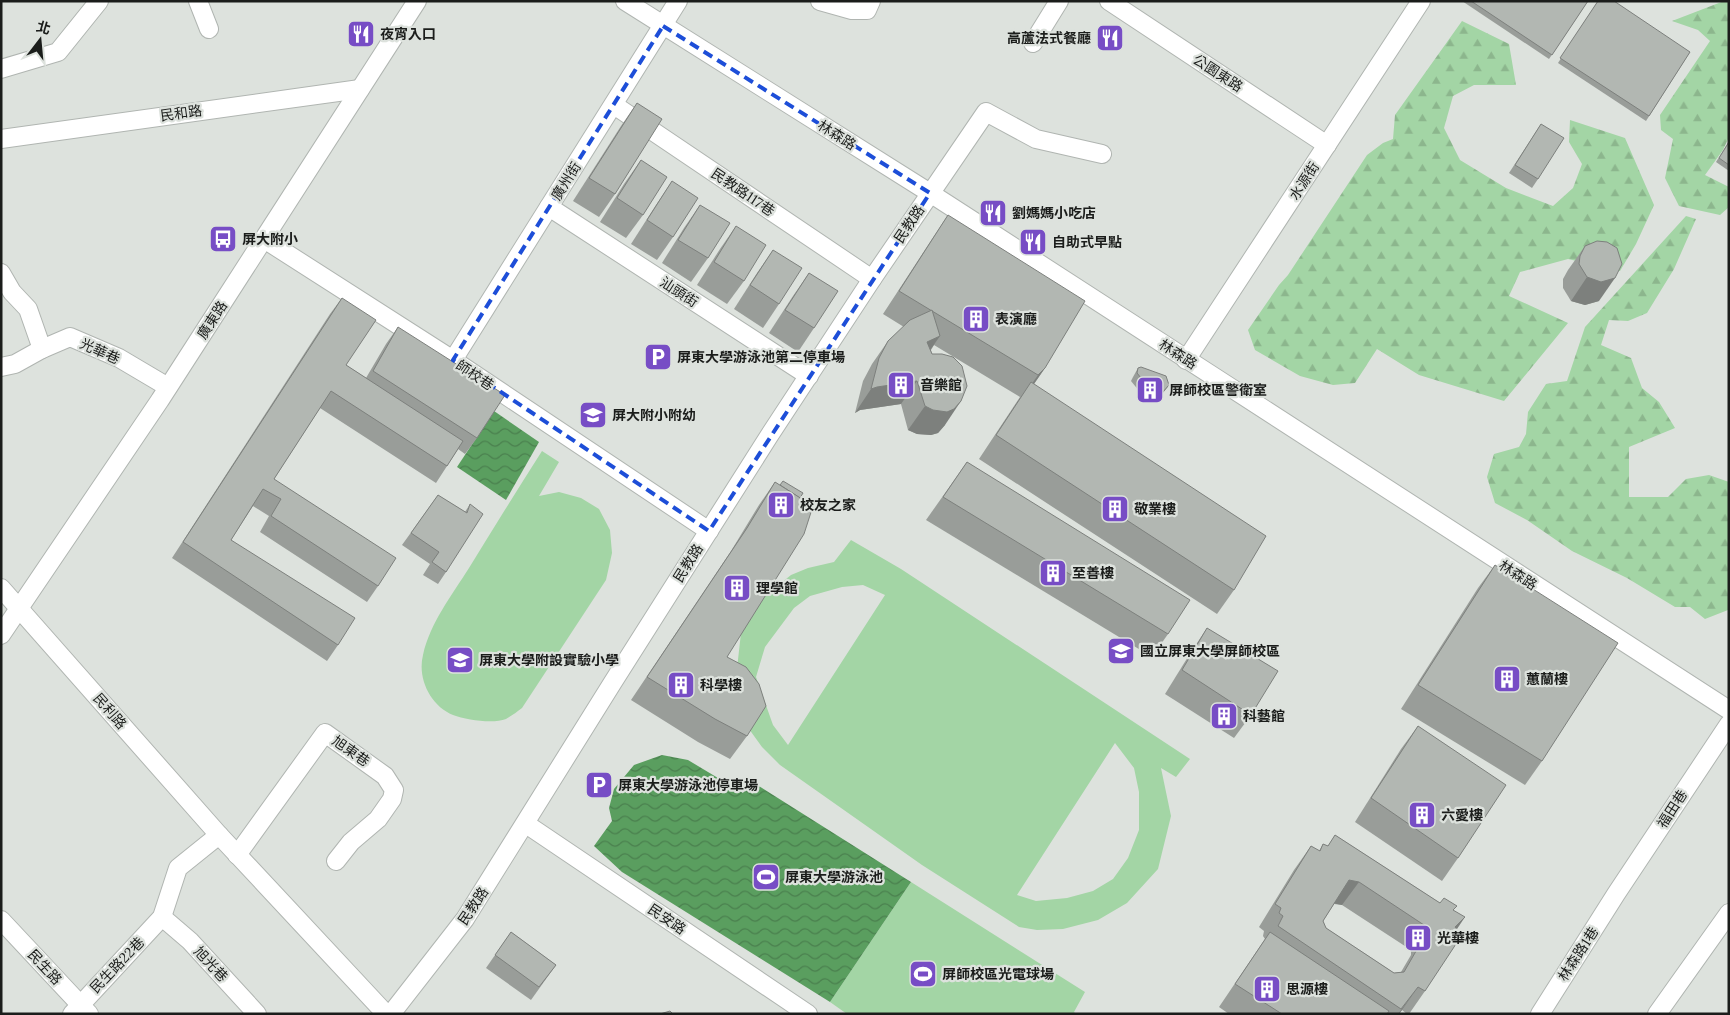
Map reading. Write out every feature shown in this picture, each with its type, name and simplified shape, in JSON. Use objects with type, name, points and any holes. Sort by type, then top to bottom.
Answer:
[{"type":"street","points":[[1,69],[58,52],[98,1]]},
{"type":"street","points":[[198,1],[209,29]]},
{"type":"street","name":"廣東路","points":[[1,635],[168,387],[417,1]]},
{"type":"street","name":"林森路","points":[[625,1],[930,193],[1729,710]]},
{"type":"street","name":"廣州街","points":[[453,360],[678,1]]},
{"type":"street","points":[[820,1],[852,10],[867,10],[871,1]]},
{"type":"street","points":[[1033,43],[1059,1]]},
{"type":"street","name":"公園東路","points":[[1109,1],[1327,145]]},
{"type":"street","name":"水源街","points":[[1186,360],[1421,1]]},
{"type":"street","name":"民和路","points":[[1,139],[360,89]]},
{"type":"street","name":"民教路117巷","points":[[614,105],[872,279]]},
{"type":"street","name":"民教路","points":[[391,1014],[465,919],[526,824],[577,739],[809,376],[872,279],[986,112],[1036,138],[1102,154]]},
{"type":"street","name":"汕頭街","points":[[549,207],[809,376]]},
{"type":"street","name":"師校巷","points":[[264,239],[453,360],[709,531]]},
{"type":"street","points":[[1,273],[12,292],[28,308],[42,349]]},
{"type":"street","name":"光華巷","points":[[1,367],[15,364],[42,349],[70,337],[118,358],[168,387]]},
{"type":"street","name":"民利路","points":[[1,588],[219,835]]},
{"type":"street","name":"福田巷","points":[[1616,894],[1729,724]]},
{"type":"street","name":"旭東巷","points":[[237,855],[325,733],[385,776],[394,790],[392,799],[378,819],[351,842],[336,861]]},
{"type":"street","name":"民安路","points":[[526,824],[808,1014]]},
{"type":"street","points":[[162,917],[178,868],[219,835],[386,1014]]},
{"type":"street","name":"林森路1巷","points":[[1540,1014],[1616,894]]},
{"type":"street","points":[[1657,1014],[1729,913]]},
{"type":"street","name":"民生路22巷","points":[[80,1010],[162,917]]},
{"type":"street","name":"旭光巷","points":[[162,917],[190,941],[257,1014]]},
{"type":"street","name":"民生路","points":[[1,920],[80,1010]]},
{"type":"highlighted area","points":[[663,26],[930,193],[709,531],[453,360]]},
{"type":"green space","points":[[1724,1],[1729,1],[1729,137],[1723,150],[1705,175],[1729,187],[1729,207],[1720,215],[1679,206],[1665,178],[1673,139],[1661,130],[1660,115],[1710,41],[1698,30],[1672,21]]},
{"type":"green space","points":[[1462,21],[1509,44],[1516,85],[1474,85],[1453,96],[1444,128],[1460,160],[1506,188],[1553,206],[1573,188],[1582,164],[1569,142],[1570,120],[1625,138],[1654,205],[1636,244],[1620,271],[1568,259],[1520,272],[1509,296],[1568,323],[1504,401],[1419,375],[1377,349],[1355,383],[1333,385],[1300,376],[1255,350],[1248,330],[1288,275],[1367,155],[1383,143],[1393,139],[1395,115]]},
{"type":"green space","points":[[1686,216],[1696,219],[1674,269],[1647,313],[1628,321],[1609,320],[1601,345],[1631,358],[1642,388],[1659,402],[1675,428],[1629,447],[1629,497],[1668,497],[1686,479],[1709,475],[1729,482],[1728,610],[1705,619],[1690,607],[1675,607],[1627,578],[1572,551],[1527,520],[1495,503],[1487,477],[1494,454],[1519,447],[1526,434],[1528,412],[1546,384],[1567,381],[1585,327]]},
{"type":"green space","points":[[542,451],[559,462],[539,496],[559,492],[581,498],[599,509],[610,530],[612,553],[606,580],[522,708],[506,719],[494,721],[472,720],[453,715],[438,705],[424,682],[422,664],[426,643],[442,610]]},
{"type":"green space","points":[[851,540],[901,569],[1190,759],[1176,777],[1161,768],[1171,816],[1158,869],[1127,903],[1098,920],[1063,929],[1037,930],[1019,927],[922,865],[780,765],[762,747],[749,729],[735,686],[741,633],[761,599],[791,575],[808,568],[834,562]],"holes":[[[863,585],[885,595],[788,745],[773,725],[756,677],[765,647],[794,608],[810,596],[842,587]],[[1115,743],[1134,768],[1139,792],[1139,830],[1128,858],[1113,879],[1093,891],[1067,898],[1036,901],[1017,895]]]},
{"type":"green space","name":"屏師校區光電球場","points":[[911,882],[1085,992],[1074,1012],[1076,1014],[847,1014],[830,1002]]},
{"type":"water","points":[[494,411],[539,442],[506,500],[457,467]]},
{"type":"water","name":"屏東大學游泳池","points":[[662,755],[688,760],[743,793],[751,781],[911,882],[830,1002],[622,872],[594,846],[612,821],[609,808],[614,789],[634,765]]},
{"type":"building","points":[[1471,1],[1588,1],[1552,55]]},
{"type":"building","points":[[1598,1],[1614,1],[1690,52],[1649,116],[1560,58]]},
{"type":"building","points":[[637,103],[662,119],[615,194],[589,178]]},
{"type":"building","points":[[1541,124],[1564,138],[1538,179],[1515,165]]},
{"type":"building","points":[[1729,142],[1729,165],[1719,158]]},
{"type":"building","points":[[641,160],[667,177],[643,215],[617,198]]},
{"type":"building","points":[[672,181],[698,198],[673,237],[647,220]]},
{"type":"building","points":[[700,205],[730,223],[708,258],[678,240]]},
{"type":"building","name":"表演廳","points":[[948,215],[1085,301],[1045,368],[1038,375],[899,291]]},
{"type":"building","points":[[736,226],[766,245],[744,281],[714,262]]},
{"type":"building","points":[[1597,241],[1607,242],[1617,248],[1622,264],[1615,278],[1601,282],[1587,277],[1579,264],[1580,256],[1585,246]]},
{"type":"building","points":[[773,250],[802,268],[779,304],[750,285]]},
{"type":"building","points":[[809,273],[838,291],[814,328],[785,310]]},
{"type":"building","points":[[342,298],[376,320],[346,365],[463,441],[447,466],[331,391],[274,479],[396,558],[378,586],[271,516],[281,499],[263,489],[231,540],[355,618],[338,645],[183,542]]},
{"type":"building","points":[[932,310],[940,336],[927,342],[932,354],[953,357],[962,366],[967,386],[961,401],[954,409],[947,412],[933,410],[925,406],[917,381],[871,389],[879,358],[888,341],[910,320]]},
{"type":"building","points":[[398,327],[505,395],[477,438],[373,371]]},
{"type":"building","points":[[1141,367],[1166,376],[1169,385],[1162,393],[1154,394],[1137,373],[1138,368]]},
{"type":"building","points":[[1031,382],[1266,536],[1234,590],[996,435]]},
{"type":"building","points":[[967,462],[1190,600],[1168,634],[943,497]]},
{"type":"building","points":[[783,481],[803,493],[800,498],[780,485]]},
{"type":"building","points":[[775,482],[813,506],[804,534],[727,657],[746,667],[759,684],[766,706],[747,736],[715,719],[647,677],[747,528]]},
{"type":"building","points":[[438,495],[467,513],[470,504],[483,514],[446,572],[432,562],[439,552],[411,533]]},
{"type":"building","name":"蕙蘭樓","points":[[1495,565],[1618,643],[1542,761],[1418,685]]},
{"type":"building","points":[[1207,628],[1278,671],[1251,715],[1182,670]]},
{"type":"building","name":"六愛樓","points":[[1418,726],[1506,785],[1458,858],[1371,798]]},
{"type":"building","points":[[1335,835],[1440,903],[1444,898],[1457,906],[1453,910],[1465,917],[1455,927],[1458,931],[1453,939],[1456,944],[1425,991],[1418,987],[1401,1009],[1278,926],[1283,916],[1279,913],[1281,908],[1275,904],[1311,846],[1320,851],[1323,844],[1328,846]],"holes":[[[1349,880],[1359,882],[1427,927],[1427,932],[1404,972],[1394,973],[1326,928],[1323,921]]]},
{"type":"building","points":[[511,932],[556,965],[539,987],[495,955]]},
{"type":"building","points":[[1270,932],[1389,1011],[1387,1014],[1282,1014],[1235,984]]},
{"type":"building","points":[[670,1011],[673,1014],[660,1014]]},
{"type":"place","name":"夜宵入口","points":[[361,34]]},
{"type":"place","name":"高蘆法式餐廳","points":[[1110,38]]},
{"type":"place","name":"劉媽媽小吃店","points":[[993,213]]},
{"type":"place","name":"屏大附小","points":[[223,239]]},
{"type":"place","name":"自助式早點","points":[[1033,242]]},
{"type":"place","name":"表演廳","points":[[976,319]]},
{"type":"place","name":"屏東大學游泳池第二停車場","points":[[658,357]]},
{"type":"place","name":"音樂館","points":[[901,385]]},
{"type":"place","name":"屏師校區警衛室","points":[[1150,390]]},
{"type":"place","name":"屏大附小附幼","points":[[593,415]]},
{"type":"place","name":"校友之家","points":[[781,505]]},
{"type":"place","name":"敬業樓","points":[[1115,509]]},
{"type":"place","name":"至善樓","points":[[1053,573]]},
{"type":"place","name":"理學館","points":[[737,588]]},
{"type":"place","name":"國立屏東大學屏師校區","points":[[1121,651]]},
{"type":"place","name":"屏東大學附設實驗小學","points":[[460,660]]},
{"type":"place","name":"蕙蘭樓","points":[[1507,679]]},
{"type":"place","name":"科學樓","points":[[681,685]]},
{"type":"place","name":"科藝館","points":[[1224,716]]},
{"type":"place","name":"屏東大學游泳池停車場","points":[[599,785]]},
{"type":"place","name":"六愛樓","points":[[1422,815]]},
{"type":"place","name":"屏東大學游泳池","points":[[766,877]]},
{"type":"place","name":"光華樓","points":[[1418,938]]},
{"type":"place","name":"屏師校區光電球場","points":[[923,974]]},
{"type":"place","name":"思源樓","points":[[1267,989]]}]
